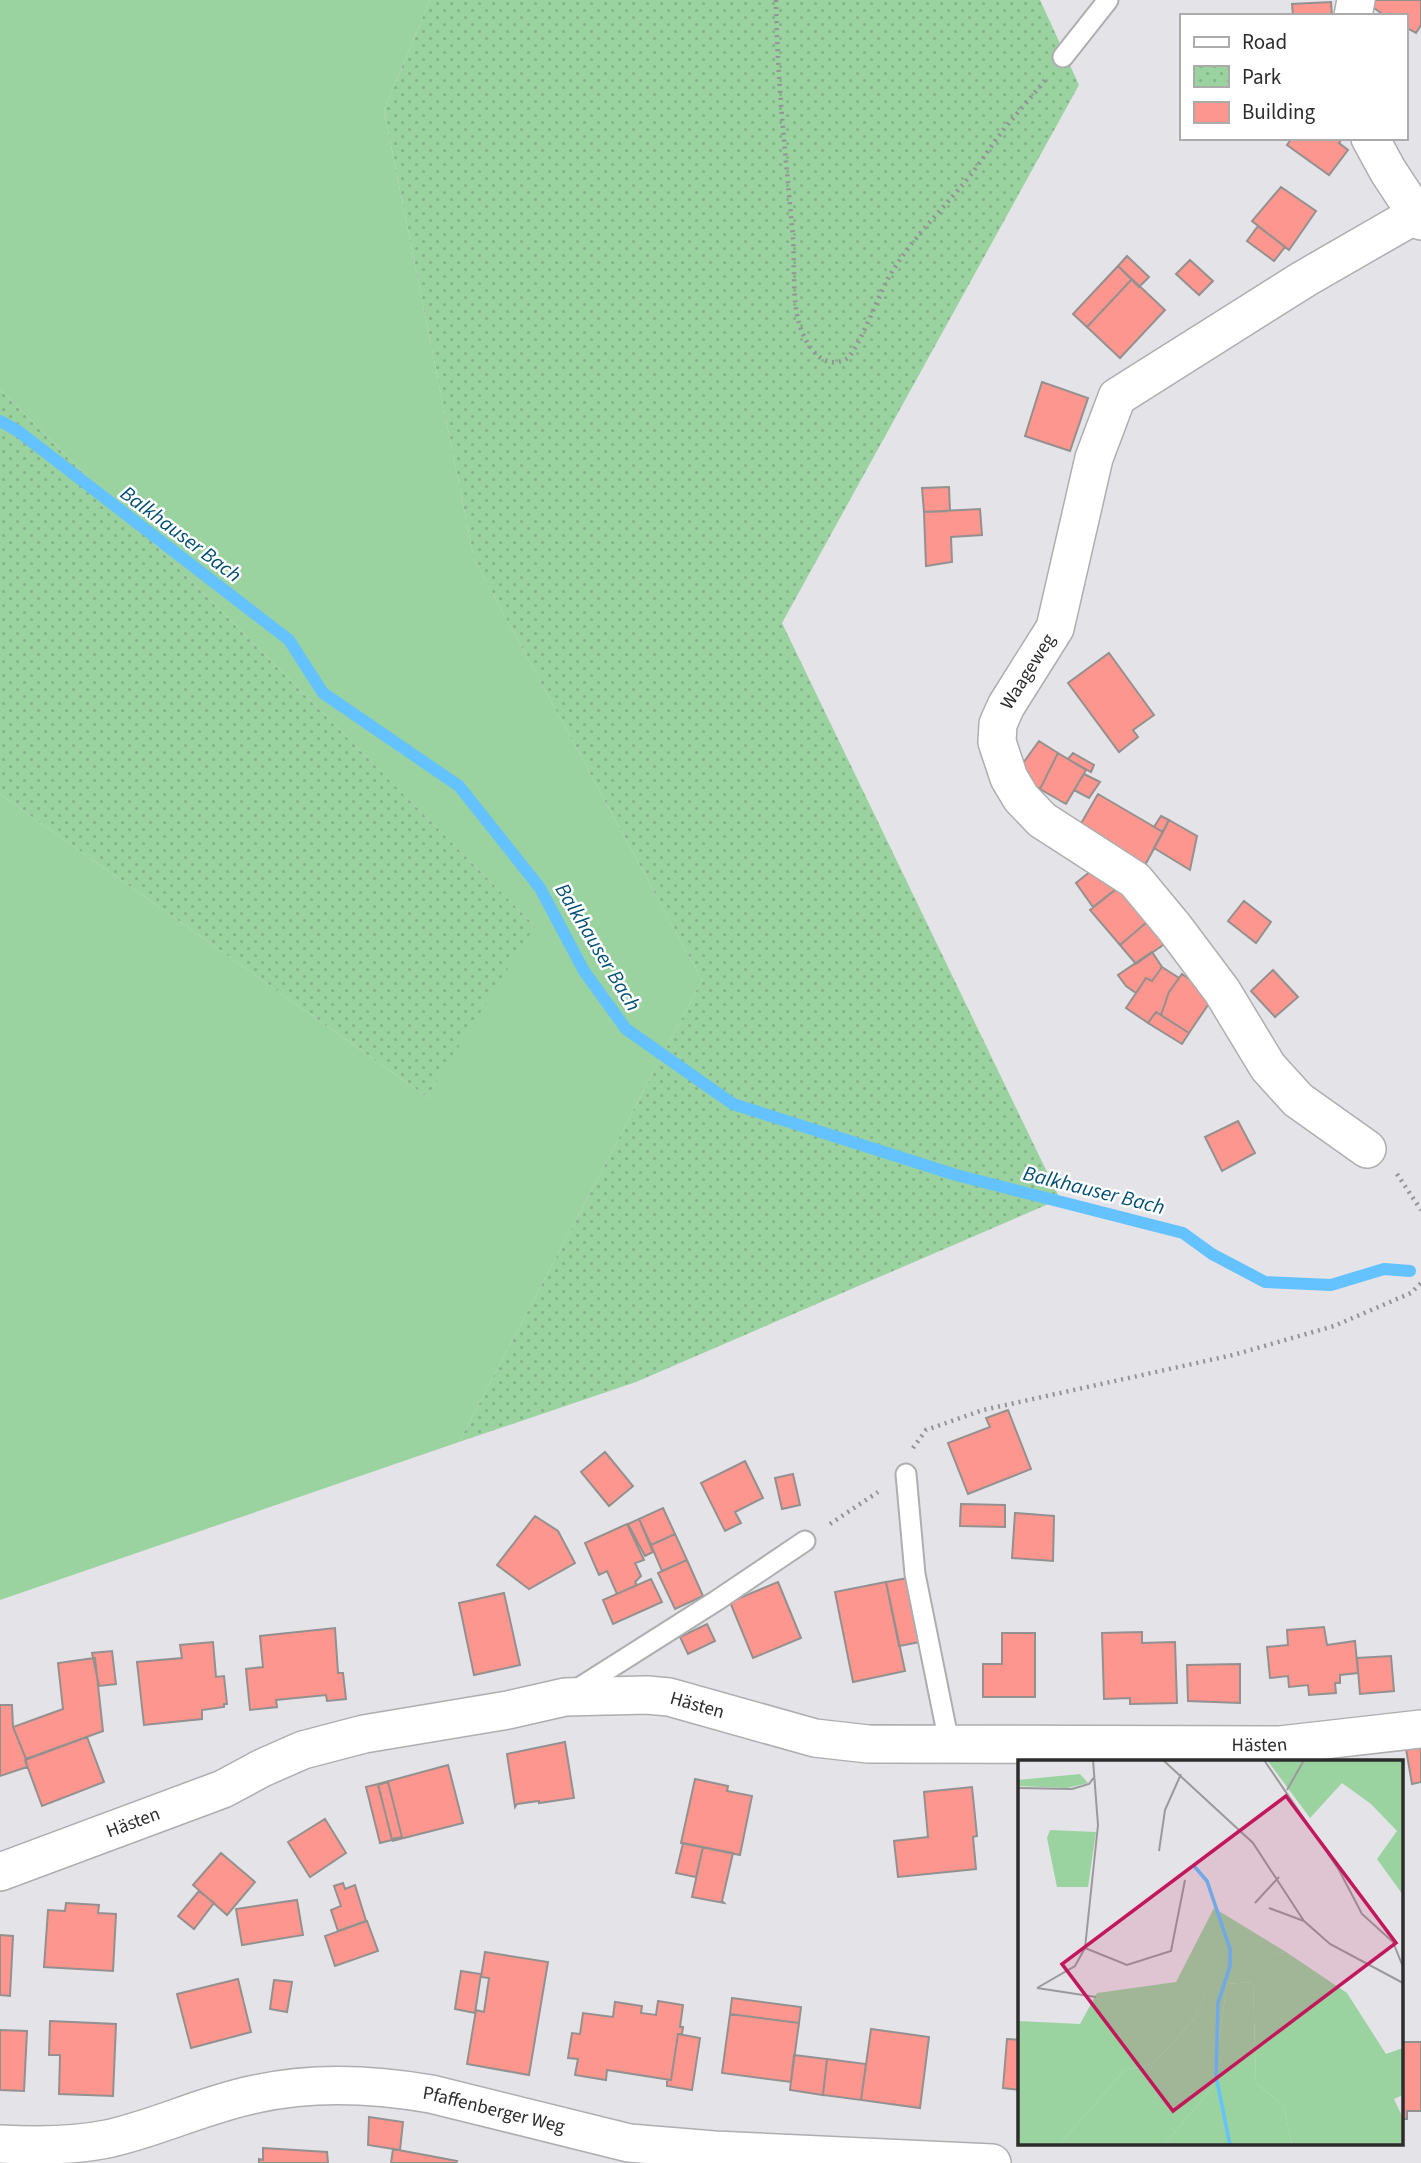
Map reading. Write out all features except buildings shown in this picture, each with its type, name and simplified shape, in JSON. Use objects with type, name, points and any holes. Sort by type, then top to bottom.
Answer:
[{"type":"street","points":[[1371,140],[1418,218]]},
{"type":"street","name":"Waageweg","points":[[1367,1149],[1298,1100],[1268,1067],[1222,991],[1135,880],[1051,826],[1032,810],[1009,778],[1002,761],[997,734],[998,724],[1006,706],[1055,628],[1094,458],[1117,397],[1304,279],[1418,218]]},
{"type":"street","name":"Hästen","points":[[0,1872],[223,1789],[303,1750],[364,1734],[508,1710],[565,1696],[669,1697],[815,1738],[868,1744],[1280,1745],[1421,1729]]},
{"type":"street","name":"Pfaffenberger Weg","points":[[0,2144],[52,2144],[107,2139],[258,2093],[335,2085],[431,2094],[629,2143],[714,2150],[992,2163]]},
{"type":"lane","points":[[1063,57],[1108,0]]},
{"type":"lane","points":[[906,1474],[915,1574],[949,1743]]},
{"type":"lane","points":[[565,1696],[674,1629],[805,1541]]},
{"type":"path","points":[[776,0],[777,74],[796,271],[796,307],[808,345],[821,360],[834,363],[849,357],[897,262],[969,177],[1063,57]]},
{"type":"path","points":[[805,1541],[906,1474],[905,1462],[926,1430],[983,1410],[1288,1341],[1334,1326],[1411,1293],[1421,1283]]},
{"type":"green space","points":[[0,0],[430,0],[384,110],[474,559],[702,980],[459,1442],[0,1600],[0,794],[427,1097],[534,925],[0,389]]},
{"type":"green space","points":[[430,0],[1040,0],[1079,85],[782,623],[1060,1199],[636,1382],[459,1442],[702,980],[474,559],[384,110]]},
{"type":"green space","points":[[0,389],[535,926],[427,1097],[0,794]]},
{"type":"waterway","name":"Balkhauser Bach","points":[[0,421],[18,431],[289,640],[323,693],[459,786],[540,888],[584,971],[626,1029],[733,1104],[956,1175],[1183,1233],[1212,1254],[1265,1282],[1331,1285],[1384,1269],[1410,1271]]}]
